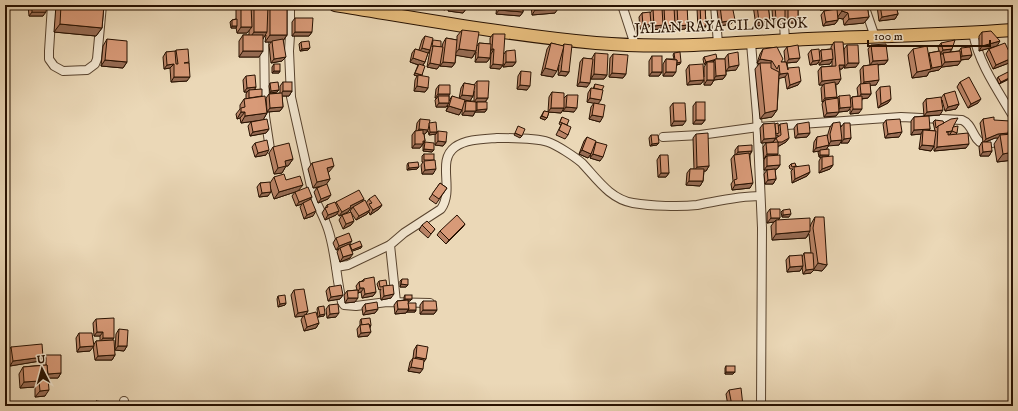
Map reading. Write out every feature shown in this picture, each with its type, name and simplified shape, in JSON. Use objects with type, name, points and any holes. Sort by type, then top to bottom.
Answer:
[{"type":"highway","name":"JALAN RAYA CILONGOK","points":[[336,5],[471,27],[596,43],[635,45],[681,46],[1013,30]]},
{"type":"street","points":[[52,5],[49,59],[54,66],[63,71],[69,71],[87,70],[95,64],[97,59],[102,5]]},
{"type":"street","points":[[290,5],[289,51],[291,97],[316,204],[328,228],[341,300],[344,305],[356,306],[379,302],[430,303]]},
{"type":"street","points":[[622,5],[635,45]]},
{"type":"street","points":[[715,5],[718,44]]},
{"type":"street","points":[[783,5],[785,41]]},
{"type":"street","points":[[864,5],[875,37]]},
{"type":"street","points":[[264,19],[265,116],[270,149]]},
{"type":"street","points":[[973,33],[976,48],[982,64],[1013,116]]},
{"type":"street","points":[[751,43],[758,126],[762,228],[761,406]]},
{"type":"street","points":[[663,137],[700,135],[758,126],[900,117],[965,121],[969,124],[981,143],[1013,139]]},
{"type":"street","points":[[336,267],[348,265],[390,245],[404,233],[436,214],[445,204],[448,185],[446,165],[448,153],[456,146],[464,143],[489,139],[511,138],[548,142],[580,162],[605,189],[620,199],[632,203],[696,205],[746,196],[760,196]]},
{"type":"street","points":[[390,245],[396,302]]},
{"type":"path","points":[[894,406],[958,403],[973,406]]},
{"type":"building","points":[[32,5],[47,5],[46,12],[32,12]]},
{"type":"building","points":[[61,5],[104,5],[102,28],[60,24]]},
{"type":"building","points":[[241,5],[251,5],[252,27],[241,27]]},
{"type":"building","points":[[254,5],[268,5],[267,32],[254,32]]},
{"type":"building","points":[[270,5],[287,5],[287,35],[270,35]]},
{"type":"building","points":[[451,5],[466,5],[466,9],[451,7]]},
{"type":"building","points":[[500,5],[523,5],[523,12],[499,10]]},
{"type":"building","points":[[534,5],[558,5],[558,9],[535,10]]},
{"type":"building","points":[[687,5],[688,25],[678,26],[677,6]]},
{"type":"building","points":[[700,5],[705,5],[706,26],[701,26]]},
{"type":"building","points":[[732,5],[735,20],[722,22],[720,6]]},
{"type":"building","points":[[757,5],[768,5],[770,21],[759,22]]},
{"type":"building","points":[[775,5],[785,5],[785,19],[776,20]]},
{"type":"building","points":[[788,5],[798,5],[798,18],[788,19]]},
{"type":"building","points":[[841,5],[867,5],[869,17],[849,19],[848,13],[842,11]]},
{"type":"building","points":[[880,5],[896,5],[898,14],[882,17]]},
{"type":"building","points":[[674,7],[675,25],[665,26],[664,8]]},
{"type":"building","points":[[662,8],[663,25],[654,26],[653,9]]},
{"type":"building","points":[[837,9],[838,20],[826,22],[824,11]]},
{"type":"building","points":[[650,12],[651,24],[643,25],[642,13]]},
{"type":"building","points":[[295,18],[313,18],[312,32],[295,32]]},
{"type":"building","points":[[237,19],[237,26],[232,26],[232,20]]},
{"type":"building","points":[[462,30],[479,32],[476,51],[459,49]]},
{"type":"building","points":[[991,31],[1000,41],[982,46],[982,32]]},
{"type":"building","points":[[493,34],[505,34],[503,65],[493,64]]},
{"type":"building","points":[[243,35],[263,35],[263,51],[243,51]]},
{"type":"building","points":[[425,36],[433,38],[430,50],[422,48]]},
{"type":"building","points":[[446,38],[457,40],[455,63],[443,62]]},
{"type":"building","points":[[107,39],[127,41],[127,62],[105,60]]},
{"type":"building","points":[[283,39],[286,57],[274,59],[272,41]]},
{"type":"building","points":[[433,40],[441,41],[441,47],[432,47]]},
{"type":"building","points":[[955,40],[952,49],[943,50],[941,43]]},
{"type":"building","points":[[309,41],[310,48],[302,49],[301,42]]},
{"type":"building","points":[[834,42],[843,42],[845,65],[839,65],[841,79],[822,81],[821,67],[836,66]]},
{"type":"building","points":[[479,43],[491,44],[490,58],[478,57]]},
{"type":"building","points":[[551,43],[564,46],[557,71],[545,68]]},
{"type":"building","points":[[1005,43],[1012,58],[996,65],[989,49]]},
{"type":"building","points":[[564,44],[572,45],[569,72],[561,71]]},
{"type":"building","points":[[886,44],[888,60],[873,61],[871,45]]},
{"type":"building","points":[[798,45],[800,58],[789,59],[787,47]]},
{"type":"building","points":[[847,45],[858,45],[859,63],[848,63]]},
{"type":"building","points":[[433,46],[443,47],[440,65],[430,63]]},
{"type":"building","points":[[927,46],[931,69],[917,72],[913,49]]},
{"type":"building","points":[[777,47],[783,59],[781,62],[786,62],[788,70],[788,68],[799,67],[801,81],[790,85],[788,73],[780,74],[779,65],[777,69],[772,61],[760,59],[763,49]]},
{"type":"building","points":[[970,47],[972,55],[962,56],[961,48]]},
{"type":"building","points":[[188,49],[189,62],[184,63],[189,63],[190,77],[174,77],[174,64],[167,65],[166,52],[175,51],[176,64],[178,64],[176,50]]},
{"type":"building","points":[[415,49],[428,53],[425,62],[413,58]]},
{"type":"building","points":[[819,49],[820,60],[813,61],[811,50]]},
{"type":"building","points":[[832,49],[833,59],[822,61],[821,50]]},
{"type":"building","points":[[515,50],[516,62],[506,62],[506,51]]},
{"type":"building","points":[[940,51],[942,66],[932,68],[929,53]]},
{"type":"building","points":[[960,51],[961,61],[945,62],[943,53]]},
{"type":"building","points":[[680,52],[681,62],[677,63],[674,53]]},
{"type":"building","points":[[738,52],[739,65],[729,67],[728,54]]},
{"type":"building","points":[[595,53],[608,54],[607,75],[594,74]]},
{"type":"building","points":[[613,54],[628,55],[626,74],[612,73]]},
{"type":"building","points":[[716,54],[717,59],[706,62],[704,57]]},
{"type":"building","points":[[652,56],[662,56],[662,72],[652,72]]},
{"type":"building","points":[[583,58],[593,59],[590,83],[580,82]]},
{"type":"building","points":[[666,59],[677,60],[676,72],[666,72]]},
{"type":"building","points":[[715,59],[725,59],[726,75],[716,76]]},
{"type":"building","points":[[707,62],[714,62],[714,80],[707,80]]},
{"type":"building","points":[[760,63],[771,63],[771,68],[779,72],[777,110],[765,113]]},
{"type":"building","points":[[274,64],[280,64],[280,71],[274,71]]},
{"type":"building","points":[[419,64],[425,66],[422,75],[415,73]]},
{"type":"building","points":[[703,64],[704,80],[690,81],[689,65]]},
{"type":"building","points":[[878,64],[879,80],[864,82],[863,66]]},
{"type":"building","points":[[521,71],[531,72],[530,86],[520,85]]},
{"type":"building","points":[[1008,72],[1011,77],[1001,82],[998,77]]},
{"type":"building","points":[[255,75],[256,87],[247,88],[246,76]]},
{"type":"building","points":[[418,75],[429,77],[428,88],[417,86]]},
{"type":"building","points":[[969,77],[981,99],[971,104],[960,82]]},
{"type":"building","points":[[477,81],[489,81],[488,98],[477,98]]},
{"type":"building","points":[[278,82],[279,90],[271,91],[270,83]]},
{"type":"building","points":[[283,82],[292,82],[292,91],[283,91]]},
{"type":"building","points":[[835,82],[837,97],[825,98],[824,84]]},
{"type":"building","points":[[464,83],[475,85],[473,96],[462,95]]},
{"type":"building","points":[[870,83],[871,94],[861,94],[860,84]]},
{"type":"building","points":[[595,84],[604,86],[602,90],[594,88]]},
{"type":"building","points":[[439,85],[450,85],[450,94],[438,94]]},
{"type":"building","points":[[890,86],[891,99],[881,104],[880,87]]},
{"type":"building","points":[[591,88],[603,90],[601,100],[590,98]]},
{"type":"building","points":[[262,89],[262,96],[249,98],[249,90]]},
{"type":"building","points":[[955,91],[959,104],[948,107],[944,94]]},
{"type":"building","points":[[552,92],[564,93],[564,108],[551,108]]},
{"type":"building","points":[[282,93],[283,107],[270,108],[269,94]]},
{"type":"building","points":[[567,95],[578,95],[577,108],[566,107]]},
{"type":"building","points":[[850,95],[851,107],[840,108],[839,96]]},
{"type":"building","points":[[265,96],[267,113],[245,116],[245,112],[241,112],[241,108],[245,107],[244,99]]},
{"type":"building","points":[[438,96],[449,96],[449,103],[439,103]]},
{"type":"building","points":[[452,96],[465,100],[462,110],[449,106]]},
{"type":"building","points":[[862,96],[862,109],[853,109],[852,97]]},
{"type":"building","points":[[941,97],[943,110],[927,112],[926,99]]},
{"type":"building","points":[[838,98],[839,112],[827,113],[825,100]]},
{"type":"building","points":[[466,101],[476,102],[476,111],[465,111]]},
{"type":"building","points":[[477,102],[487,102],[487,109],[477,110]]},
{"type":"building","points":[[696,102],[705,102],[705,120],[696,120]]},
{"type":"building","points":[[594,103],[605,105],[603,117],[592,115]]},
{"type":"building","points":[[673,103],[685,103],[686,121],[674,121]]},
{"type":"building","points":[[544,111],[549,112],[547,118],[542,116]]},
{"type":"building","points":[[929,116],[930,129],[914,130],[914,117]]},
{"type":"building","points":[[562,117],[569,120],[567,125],[560,122]]},
{"type":"building","points":[[994,117],[994,120],[1010,121],[1008,133],[998,134],[986,139],[983,119]]},
{"type":"building","points":[[958,118],[952,131],[946,132],[948,132],[948,135],[968,133],[969,144],[937,147],[938,126],[951,119]]},
{"type":"building","points":[[267,119],[269,129],[253,132],[251,122]]},
{"type":"building","points":[[420,119],[430,120],[428,130],[419,129]]},
{"type":"building","points":[[900,119],[902,132],[888,134],[886,120]]},
{"type":"building","points":[[935,120],[943,121],[944,123],[936,128]]},
{"type":"building","points":[[436,122],[437,132],[430,132],[429,123]]},
{"type":"building","points":[[809,122],[810,133],[798,134],[797,124]]},
{"type":"building","points":[[840,122],[842,140],[831,141],[830,134],[833,123]]},
{"type":"building","points":[[562,123],[571,127],[568,135],[559,130]]},
{"type":"building","points":[[775,123],[776,138],[764,139],[763,124]]},
{"type":"building","points":[[778,123],[779,133],[776,134],[775,124]]},
{"type":"building","points":[[787,123],[789,138],[782,142],[778,142],[776,138],[781,135],[780,124]]},
{"type":"building","points":[[844,123],[850,123],[851,138],[844,139]]},
{"type":"building","points":[[518,126],[525,129],[522,136],[515,133]]},
{"type":"building","points":[[958,126],[957,133],[952,131],[953,127]]},
{"type":"building","points":[[423,130],[425,141],[423,141],[423,144],[415,144],[415,131]]},
{"type":"building","points":[[923,130],[936,131],[934,146],[922,145]]},
{"type":"building","points":[[438,131],[447,132],[446,142],[438,141]]},
{"type":"building","points":[[708,133],[709,166],[697,167],[696,134]]},
{"type":"building","points":[[1013,134],[1013,152],[1003,154],[1000,135]]},
{"type":"building","points":[[651,135],[658,135],[659,143],[652,144]]},
{"type":"building","points":[[827,135],[829,145],[816,148],[817,137]]},
{"type":"building","points":[[587,137],[596,141],[591,154],[582,150]]},
{"type":"building","points":[[267,140],[269,150],[258,153],[255,143]]},
{"type":"building","points":[[425,142],[434,143],[434,150],[424,149]]},
{"type":"building","points":[[596,142],[607,145],[603,157],[593,154]]},
{"type":"building","points":[[778,142],[778,154],[767,154],[766,143]]},
{"type":"building","points":[[982,142],[991,142],[992,151],[983,152]]},
{"type":"building","points":[[289,143],[293,159],[285,161],[286,166],[278,168],[273,147]]},
{"type":"building","points":[[752,145],[752,151],[738,152],[738,146]]},
{"type":"building","points":[[829,149],[829,155],[820,155],[820,150]]},
{"type":"building","points":[[749,153],[753,183],[735,185],[734,180],[737,179],[734,155]]},
{"type":"building","points":[[424,154],[434,154],[434,160],[424,160]]},
{"type":"building","points":[[660,155],[668,155],[669,173],[661,173]]},
{"type":"building","points":[[780,155],[780,165],[767,166],[767,156]]},
{"type":"building","points":[[833,156],[833,165],[822,169],[822,157]]},
{"type":"building","points":[[332,158],[334,166],[327,168],[330,179],[317,182],[312,163]]},
{"type":"building","points":[[435,160],[436,169],[425,170],[424,161]]},
{"type":"building","points":[[418,162],[419,167],[409,168],[408,163]]},
{"type":"building","points":[[795,163],[796,166],[792,167],[791,164]]},
{"type":"building","points":[[809,165],[810,172],[795,179],[794,167]]},
{"type":"building","points":[[690,169],[704,169],[703,181],[689,181]]},
{"type":"building","points":[[775,169],[776,179],[768,180],[767,170]]},
{"type":"building","points":[[284,174],[286,180],[300,176],[303,185],[279,192],[274,177]]},
{"type":"building","points":[[270,182],[271,192],[262,193],[260,183]]},
{"type":"building","points":[[440,183],[447,188],[439,199],[432,194]]},
{"type":"building","points":[[327,184],[331,195],[321,199],[317,188]]},
{"type":"building","points":[[308,187],[312,197],[299,202],[295,192]]},
{"type":"building","points":[[359,190],[364,199],[342,212],[336,202]]},
{"type":"building","points":[[375,195],[382,205],[373,210],[369,204],[372,203],[369,199]]},
{"type":"building","points":[[311,199],[316,211],[307,215],[303,203]]},
{"type":"building","points":[[365,200],[370,210],[359,216],[353,207]]},
{"type":"building","points":[[335,202],[339,211],[328,215],[325,208],[328,207],[327,205]]},
{"type":"building","points":[[770,209],[780,209],[780,218],[771,218]]},
{"type":"building","points":[[790,209],[791,214],[783,215],[783,210]]},
{"type":"building","points":[[351,212],[354,221],[346,224],[342,215]]},
{"type":"building","points":[[457,215],[465,224],[449,240],[440,231]]},
{"type":"building","points":[[815,217],[824,217],[827,265],[818,263],[813,228]]},
{"type":"building","points":[[810,218],[810,231],[776,234],[776,220]]},
{"type":"building","points":[[427,221],[435,229],[431,234],[422,225]]},
{"type":"building","points":[[349,233],[352,241],[339,246],[336,238]]},
{"type":"building","points":[[360,241],[362,246],[352,250],[350,245]]},
{"type":"building","points":[[349,244],[353,254],[343,257],[340,248]]},
{"type":"building","points":[[804,253],[813,253],[814,269],[806,270]]},
{"type":"building","points":[[802,255],[803,266],[790,267],[789,256]]},
{"type":"building","points":[[374,277],[376,292],[365,294],[364,288],[360,288],[359,282],[364,281],[364,279]]},
{"type":"building","points":[[402,279],[408,279],[408,285],[401,284]]},
{"type":"building","points":[[386,280],[387,286],[380,287],[379,281]]},
{"type":"building","points":[[341,285],[343,295],[331,297],[329,287]]},
{"type":"building","points":[[393,285],[394,294],[384,296],[383,286]]},
{"type":"building","points":[[304,289],[308,311],[298,313],[294,290]]},
{"type":"building","points":[[358,290],[358,298],[348,298],[347,291]]},
{"type":"building","points":[[285,295],[286,303],[280,304],[278,296]]},
{"type":"building","points":[[405,295],[412,295],[412,299],[405,299]]},
{"type":"building","points":[[408,300],[409,309],[398,309],[397,301]]},
{"type":"building","points":[[423,301],[436,301],[437,310],[423,310]]},
{"type":"building","points":[[377,302],[378,309],[366,311],[365,304]]},
{"type":"building","points":[[408,303],[416,303],[416,310],[408,310]]},
{"type":"building","points":[[338,304],[339,313],[330,314],[329,305]]},
{"type":"building","points":[[324,306],[325,314],[320,315],[318,307]]},
{"type":"building","points":[[5,310],[9,310],[9,335],[5,335]]},
{"type":"building","points":[[316,312],[319,323],[307,327],[304,315]]},
{"type":"building","points":[[114,318],[114,338],[103,338],[103,332],[97,332],[96,319]]},
{"type":"building","points":[[370,318],[370,326],[369,324],[362,325],[361,319]]},
{"type":"building","points":[[369,324],[371,332],[361,333],[360,325]]},
{"type":"building","points":[[119,329],[128,330],[127,346],[118,346]]},
{"type":"building","points":[[79,333],[92,333],[94,346],[80,347]]},
{"type":"building","points":[[114,340],[115,355],[98,356],[96,341]]},
{"type":"building","points":[[42,344],[43,357],[13,361],[11,347]]},
{"type":"building","points":[[417,345],[428,347],[426,359],[416,357]]},
{"type":"building","points":[[46,355],[61,355],[61,373],[48,374]]},
{"type":"building","points":[[413,358],[424,360],[423,369],[411,367]]},
{"type":"building","points":[[47,365],[49,390],[40,391],[39,381],[24,382],[23,367]]},
{"type":"building","points":[[726,366],[735,366],[735,372],[726,372]]},
{"type":"building","points":[[741,388],[743,406],[732,406],[729,390]]},
{"type":"building","points":[[96,401],[110,403],[109,406],[95,406]]}]
